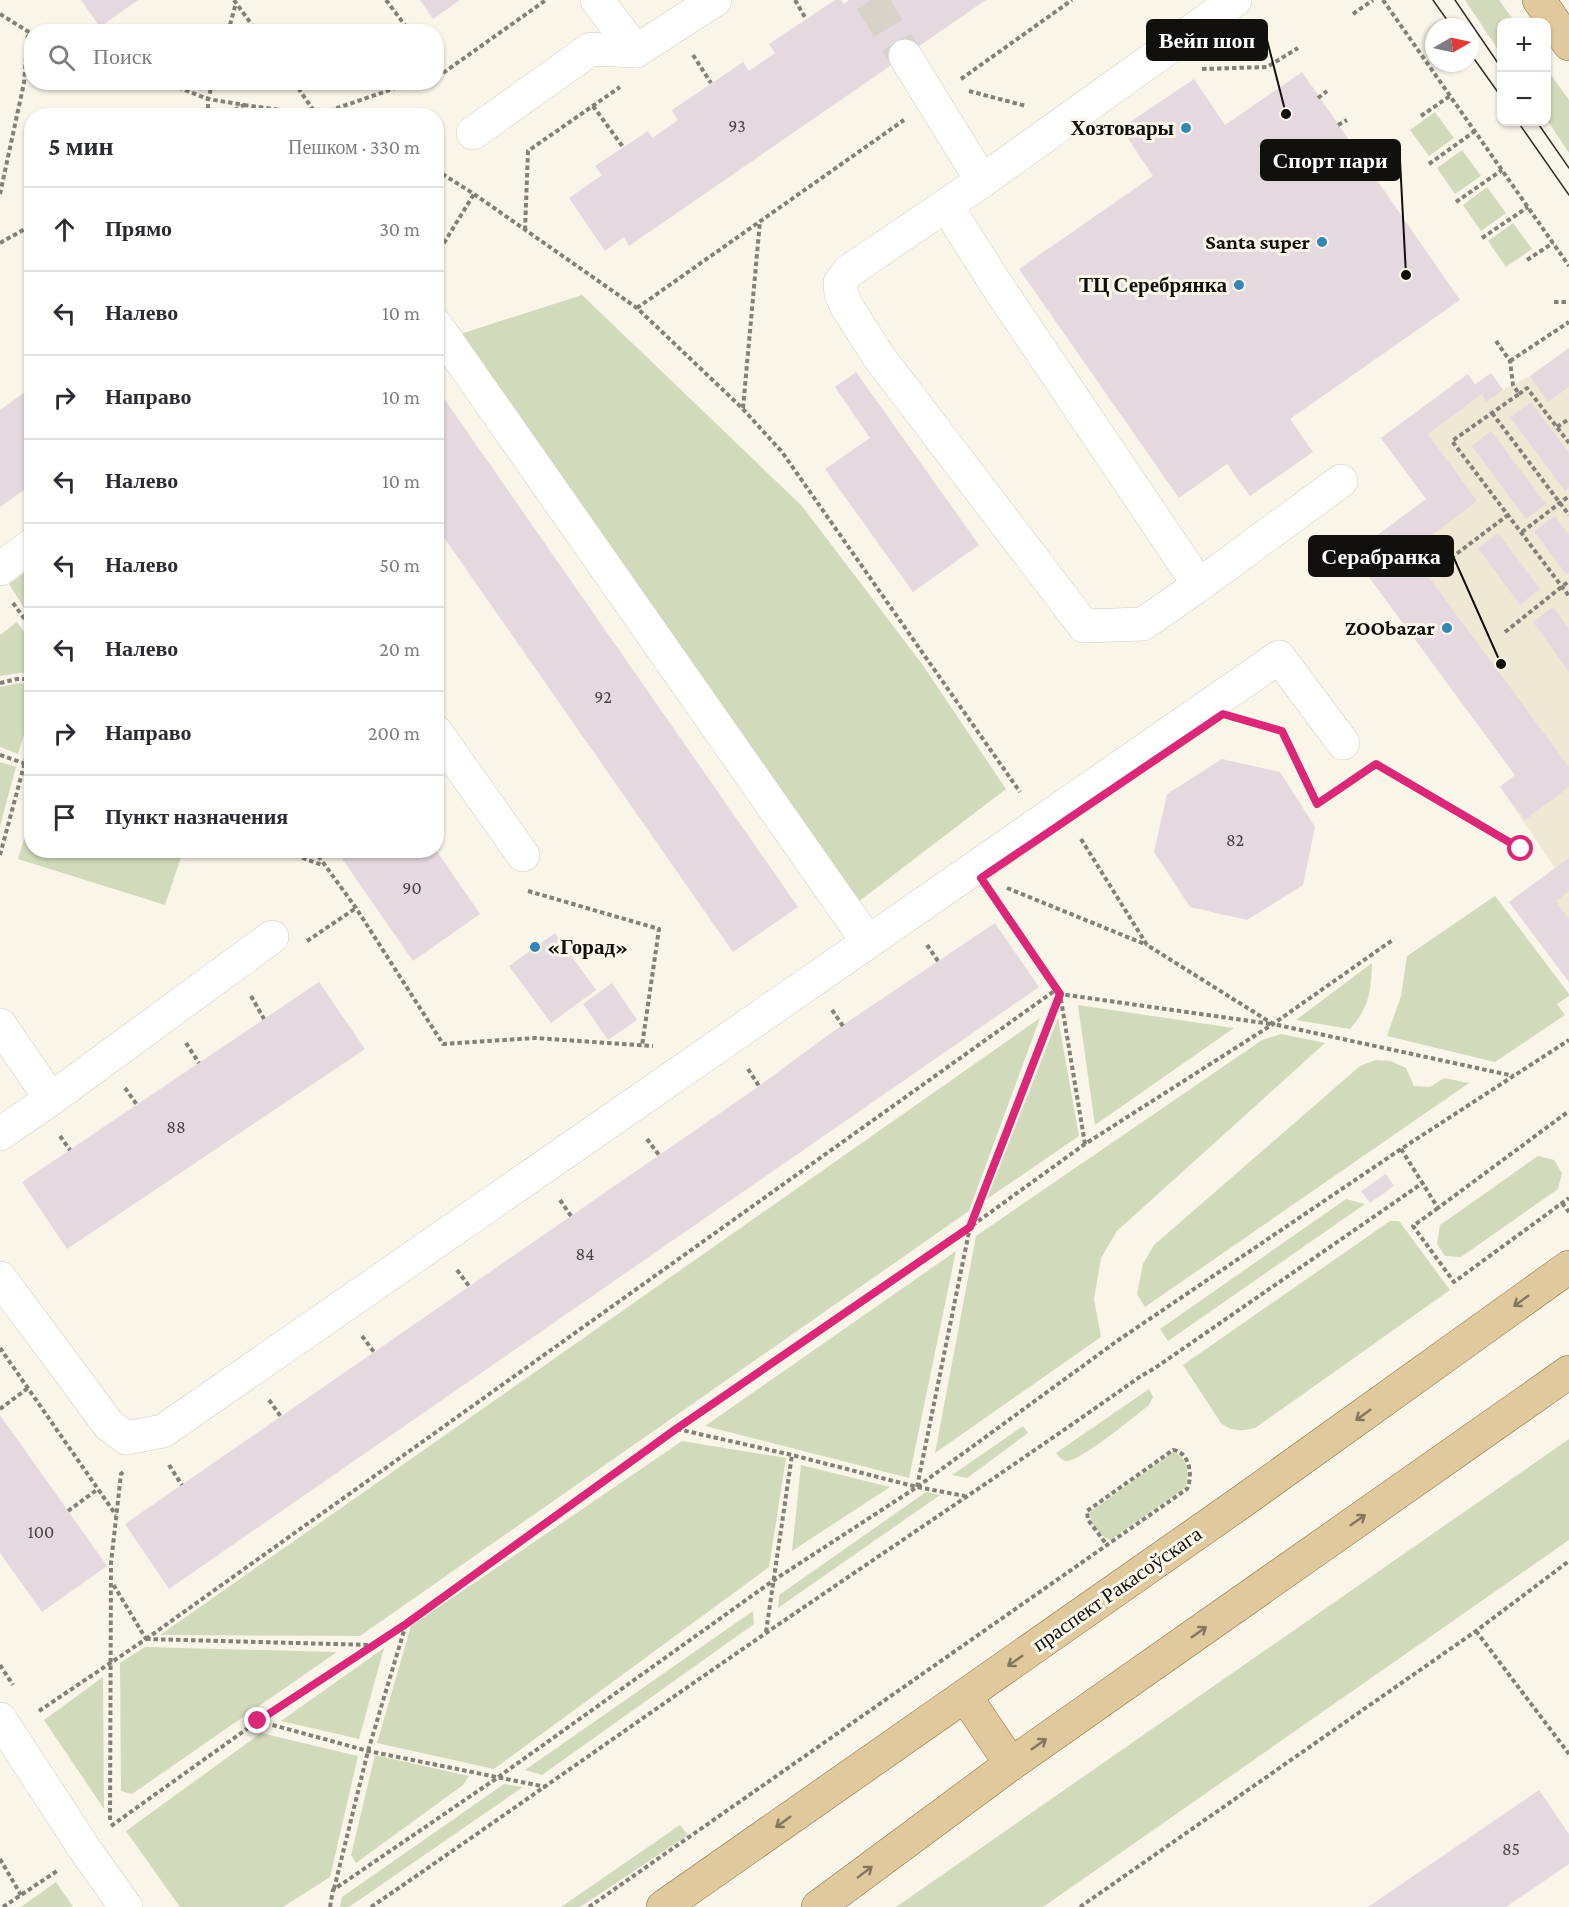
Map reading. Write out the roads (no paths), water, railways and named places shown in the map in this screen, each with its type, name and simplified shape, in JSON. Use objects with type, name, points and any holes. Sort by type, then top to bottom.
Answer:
[{"type":"main road","points":[[1539,0],[1569,44]]},
{"type":"main road","name":"праспект Ракасоўскага","points":[[663,1907],[966,1696],[1569,1268]]},
{"type":"main road","points":[[818,1907],[1011,1764],[1569,1372]]},
{"type":"main road","points":[[966,1696],[1011,1764]]},
{"type":"lane","points":[[597,0],[636,51]]},
{"type":"lane","points":[[473,133],[591,49],[636,51],[715,0]]},
{"type":"lane","points":[[1235,0],[982,181],[849,271],[840,283],[841,294],[879,357],[1084,626],[1143,624],[1341,481]]},
{"type":"lane","points":[[904,56],[982,181]]},
{"type":"lane","points":[[946,205],[996,284],[1198,585]]},
{"type":"lane","points":[[444,336],[868,942]]},
{"type":"lane","points":[[0,569],[24,551]]},
{"type":"lane","points":[[0,1278],[109,1425],[126,1438],[163,1431],[1279,657],[1343,743]]},
{"type":"lane","points":[[444,743],[523,855]]},
{"type":"lane","points":[[0,1134],[272,937]]},
{"type":"lane","points":[[0,1025],[51,1099]]},
{"type":"lane","points":[[4,1726],[86,1851],[126,1907]]},
{"type":"tunnel","points":[[871,0],[905,56]]},
{"type":"tram line","points":[[1433,0],[1446,18]]},
{"type":"tram line","points":[[1455,0],[1497,62]]},
{"type":"tram line","points":[[1479,66],[1497,91]]},
{"type":"tram line","points":[[1521,126],[1569,195]]},
{"type":"tram line","points":[[1540,126],[1569,168]]},
{"type":"place","name":"Вейп шоп","points":[[1286,114]]},
{"type":"place","name":"Хозтовары","points":[[1186,128]]},
{"type":"place","name":"Santa super","points":[[1322,242]]},
{"type":"place","name":"Спорт пари","points":[[1406,275]]},
{"type":"place","name":"ТЦ Серебрянка","points":[[1239,285]]},
{"type":"place","name":"ZOObazar","points":[[1447,628]]},
{"type":"place","name":"Серабранка","points":[[1501,664]]},
{"type":"place","name":"«Горад»","points":[[535,947]]}]
